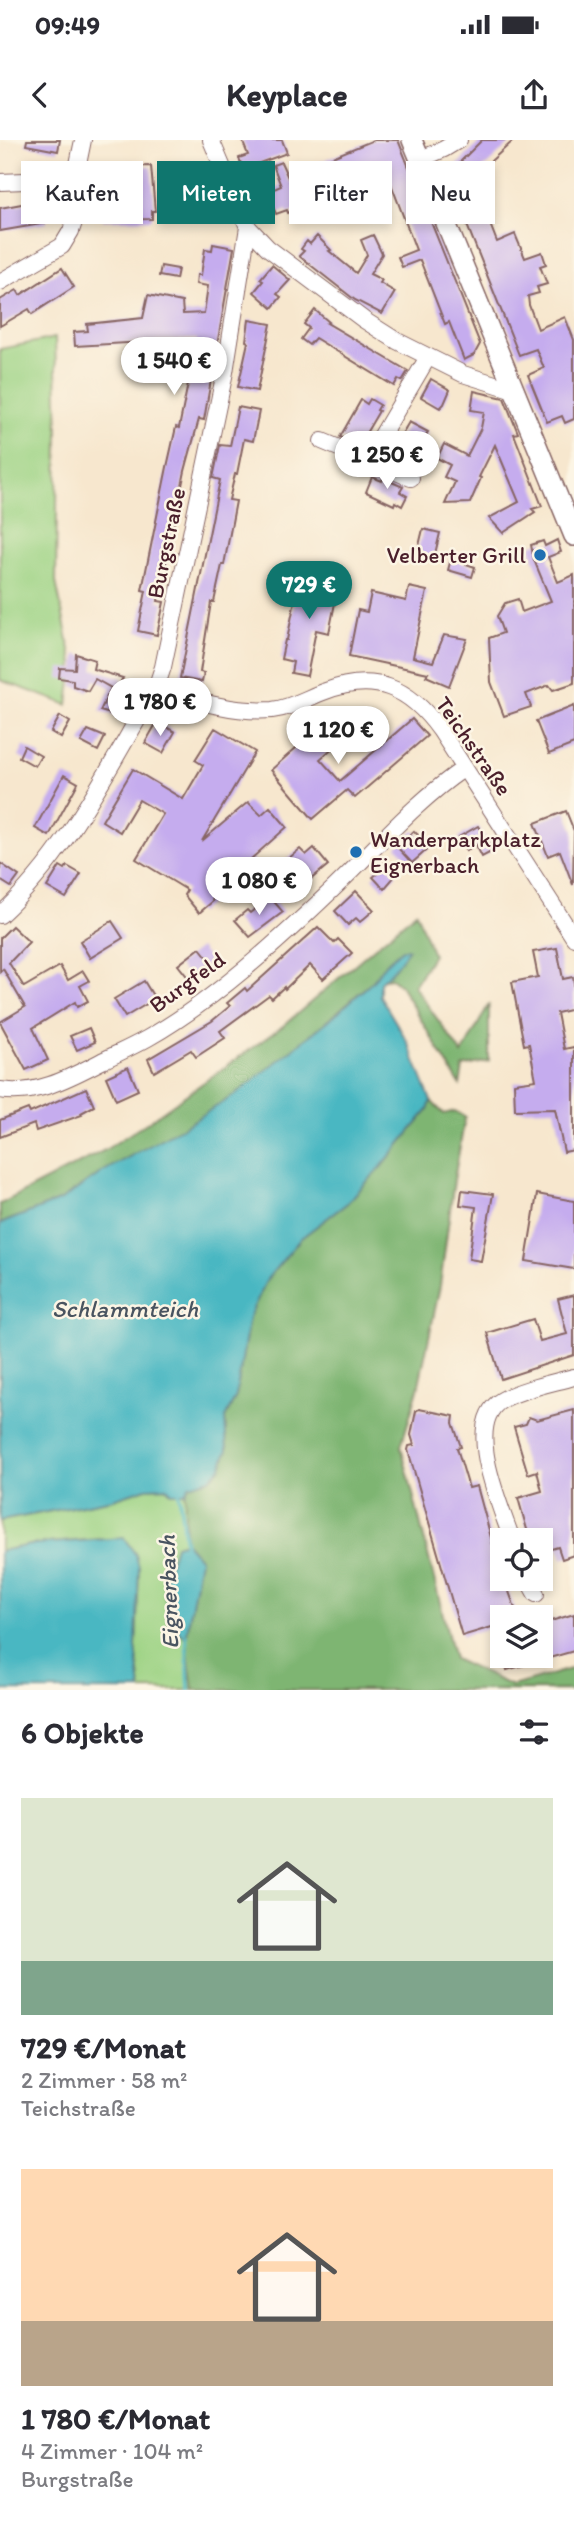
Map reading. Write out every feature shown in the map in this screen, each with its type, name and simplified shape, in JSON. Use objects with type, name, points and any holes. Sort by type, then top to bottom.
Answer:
[{"type":"main road","points":[[412,140],[574,536]]},
{"type":"street","points":[[79,161],[83,140]]},
{"type":"street","points":[[211,140],[248,227],[268,248],[397,341],[463,374],[514,390]]},
{"type":"street","points":[[421,159],[459,140]]},
{"type":"street","points":[[0,182],[21,181]]},
{"type":"street","points":[[0,282],[62,246],[73,224]]},
{"type":"street","name":"Burgstraße","points":[[0,915],[20,897],[51,859],[156,688],[225,372],[248,227]]},
{"type":"street","points":[[368,459],[428,357]]},
{"type":"street","points":[[322,441],[411,478]]},
{"type":"street","name":"Teichstraße","points":[[156,688],[234,709],[274,710],[336,688],[373,682],[387,686],[412,700],[428,714],[574,938]]},
{"type":"street","name":"Burgfeld","points":[[0,1090],[16,1093],[49,1086],[160,1030],[207,997],[312,910],[422,803],[463,769]]},
{"type":"street","points":[[508,1528],[485,1450],[483,1430],[488,1412],[502,1400],[574,1377]]},
{"type":"green space","points":[[55,338],[58,432],[56,582],[73,664],[68,705],[0,680],[0,349]]},
{"type":"green space","points":[[416,912],[433,955],[414,986],[462,1054],[489,1004],[489,1061],[463,1067],[460,1085],[400,985],[391,978],[373,981],[297,1047],[236,1094],[104,1171],[61,1200],[0,1224],[0,1204],[105,1150],[145,1124],[283,1026]]},
{"type":"green space","points":[[431,1101],[444,1114],[455,1111],[465,1117],[440,1286],[418,1389],[401,1446],[454,1659],[512,1686],[574,1668],[574,1690],[193,1690],[186,1638],[200,1559],[185,1542],[185,1493],[189,1485],[227,1451],[225,1418],[236,1396],[249,1317],[267,1279],[301,1238],[346,1204],[381,1167],[428,1110]]},
{"type":"green space","points":[[166,1487],[172,1493],[185,1493],[185,1542],[175,1545],[168,1621],[186,1638],[193,1690],[141,1690],[136,1646],[139,1567],[100,1539],[35,1544],[0,1551],[0,1521],[113,1499],[146,1488]]},
{"type":"water","name":"Schlammteich","points":[[402,949],[409,949],[380,982],[380,996],[407,1041],[431,1101],[428,1110],[346,1204],[301,1238],[267,1279],[249,1317],[236,1396],[225,1418],[227,1451],[221,1467],[210,1479],[189,1485],[185,1493],[172,1493],[166,1487],[146,1488],[113,1499],[0,1521],[0,1224],[61,1200],[104,1171],[236,1094],[334,1016],[373,981],[385,964]]},
{"type":"water","points":[[124,1538],[136,1555],[139,1567],[136,1646],[141,1690],[0,1690],[0,1551],[35,1544]]},
{"type":"water","points":[[185,1542],[200,1559],[186,1638],[168,1621],[164,1583],[175,1545]]},
{"type":"building","points":[[27,140],[60,140],[58,151],[26,145]]},
{"type":"building","points":[[242,140],[282,140],[287,153],[265,161],[240,161],[239,158],[248,155]]},
{"type":"building","points":[[374,140],[398,140],[406,161],[406,224],[392,187],[392,161],[322,161]]},
{"type":"building","points":[[482,140],[514,140],[491,161],[461,161]]},
{"type":"building","points":[[281,162],[289,180],[289,213],[287,210],[276,214],[275,189],[281,186],[275,164]]},
{"type":"building","points":[[143,166],[151,166],[155,211],[152,211],[152,219],[143,219]]},
{"type":"building","points":[[21,204],[21,224],[41,224],[0,231],[0,208]]},
{"type":"building","points":[[406,224],[432,224],[480,344],[474,355],[464,360],[449,322],[445,324],[420,260],[402,267],[398,257],[416,250]]},
{"type":"building","points":[[467,224],[490,224],[497,242],[515,234],[525,258],[542,252],[546,264],[540,266],[547,284],[537,287],[539,293],[528,296],[529,305],[538,329],[565,317],[574,340],[574,419],[565,423],[562,416],[547,422],[528,375],[544,368],[536,349],[519,355]]},
{"type":"building","points":[[373,235],[382,254],[370,274],[382,280],[380,283],[395,292],[382,314],[355,300],[299,256],[307,241],[310,244],[317,236],[331,250],[329,251],[356,273],[367,255],[361,240]]},
{"type":"building","points":[[213,244],[234,248],[204,420],[199,419],[185,471],[158,601],[164,602],[157,635],[138,631],[146,591],[142,590],[197,339],[75,346],[74,332],[88,331],[87,324],[143,318],[148,295],[182,302],[183,314],[204,313],[208,286],[196,284],[197,275],[201,275],[205,249],[212,250]]},
{"type":"building","points":[[272,265],[290,280],[277,294],[281,297],[272,308],[254,292],[263,281],[260,279]]},
{"type":"building","points":[[161,266],[178,269],[176,279],[159,276]]},
{"type":"building","points":[[62,268],[74,287],[32,314],[29,309],[0,326],[0,300],[17,290],[20,295]]},
{"type":"building","points":[[315,310],[329,322],[327,323],[408,371],[402,381],[398,379],[394,386],[315,338],[309,345],[301,339],[309,328],[304,324]]},
{"type":"building","points":[[249,320],[271,324],[257,391],[238,387],[248,342]]},
{"type":"building","points":[[431,379],[450,390],[440,408],[421,397]]},
{"type":"building","points":[[474,391],[504,398],[518,433],[514,434],[542,506],[532,509],[535,512],[503,533],[489,518],[519,502],[495,445],[470,503],[445,504],[455,482],[444,477],[450,465],[437,458],[444,444],[467,456],[481,428],[484,412],[471,410]]},
{"type":"building","points":[[370,399],[380,405],[377,410],[379,411],[359,445],[340,437],[361,400],[367,404]]},
{"type":"building","points":[[238,407],[259,411],[253,441],[244,439],[229,500],[236,501],[224,565],[214,602],[211,602],[200,672],[204,673],[202,682],[180,678],[220,480],[213,478],[220,445],[230,446]]},
{"type":"building","points":[[409,422],[428,432],[417,450],[399,439]]},
{"type":"building","points":[[372,477],[382,481],[383,478],[403,487],[400,492],[407,496],[402,506],[366,492]]},
{"type":"building","points":[[423,529],[440,533],[434,558],[417,554]]},
{"type":"building","points":[[557,540],[561,552],[548,557],[558,582],[574,575],[574,683],[553,690],[549,685],[526,694],[531,707],[504,716],[491,682],[489,638],[503,633],[497,616],[505,603],[518,599],[522,612],[551,601],[534,560],[531,545],[543,541],[545,546]]},
{"type":"building","points":[[451,559],[475,567],[472,577],[448,570]]},
{"type":"building","points":[[300,576],[339,583],[329,633],[316,630],[307,676],[291,673],[293,662],[281,659]]},
{"type":"building","points":[[409,587],[427,591],[413,657],[433,662],[444,635],[467,639],[449,686],[426,676],[428,673],[349,656],[358,610],[367,612],[371,593],[406,601]]},
{"type":"building","points":[[76,654],[95,660],[93,669],[123,678],[121,681],[130,684],[118,716],[100,711],[111,688],[95,679],[88,691],[73,686],[73,680],[59,678],[60,668],[75,669]]},
{"type":"building","points":[[574,706],[574,744],[549,754],[536,721]]},
{"type":"building","points":[[60,716],[70,722],[61,738],[51,732]]},
{"type":"building","points":[[325,717],[344,738],[320,759],[340,781],[412,719],[427,736],[355,798],[347,790],[313,819],[271,770],[305,740],[302,737]]},
{"type":"building","points":[[157,722],[175,732],[163,753],[145,743]]},
{"type":"building","points":[[215,728],[255,752],[202,841],[248,802],[261,815],[270,807],[287,827],[251,859],[264,874],[246,889],[233,874],[214,891],[212,902],[199,913],[184,895],[187,890],[136,859],[163,814],[139,800],[120,832],[102,821],[133,769],[183,799],[203,765],[195,760]]},
{"type":"building","points":[[88,730],[105,737],[98,751],[81,742]]},
{"type":"building","points":[[24,746],[41,756],[35,766],[19,757]]},
{"type":"building","points":[[64,775],[78,783],[49,836],[35,828]]},
{"type":"building","points":[[566,811],[574,831],[573,885],[560,851],[548,856],[535,823]]},
{"type":"building","points":[[478,826],[493,851],[482,857],[476,845],[466,851],[459,837]]},
{"type":"building","points":[[414,831],[430,847],[412,863],[397,847]]},
{"type":"building","points":[[314,848],[328,865],[304,885],[284,862],[300,849],[306,855]]},
{"type":"building","points":[[385,862],[396,875],[384,889],[373,877],[378,873],[375,870]]},
{"type":"building","points":[[0,863],[19,876],[11,887],[0,880]]},
{"type":"building","points":[[60,866],[65,869],[67,866],[81,874],[66,898],[47,887]]},
{"type":"building","points":[[356,891],[374,910],[360,922],[356,918],[348,925],[335,911]]},
{"type":"building","points":[[270,897],[283,912],[250,937],[235,920],[247,910],[250,913]]},
{"type":"building","points":[[112,921],[123,938],[90,958],[80,941]]},
{"type":"building","points":[[12,926],[29,942],[9,963],[24,987],[60,966],[68,980],[83,971],[89,981],[80,986],[88,1001],[77,1007],[75,1002],[33,1028],[48,1060],[26,1070],[0,1022],[25,1007],[3,969],[0,972],[0,938]]},
{"type":"building","points":[[318,927],[334,943],[338,939],[352,953],[323,979],[310,965],[285,989],[284,987],[272,998],[269,995],[220,1031],[225,1038],[196,1057],[191,1050],[154,1072],[148,1059],[212,1021],[230,1006],[227,1003],[245,988],[247,991]]},
{"type":"building","points":[[200,948],[212,963],[190,980],[178,965]]},
{"type":"building","points":[[557,948],[563,979],[573,977],[574,983],[574,1009],[557,1013],[564,1049],[574,1047],[574,1150],[564,1152],[555,1109],[515,1110],[514,1083],[536,1080],[529,1044],[524,1045],[512,982],[538,977],[533,952]]},
{"type":"building","points":[[144,981],[155,999],[125,1017],[114,999]]},
{"type":"building","points":[[89,1028],[95,1042],[77,1050],[70,1036]]},
{"type":"building","points":[[128,1067],[138,1090],[116,1100],[106,1077]]},
{"type":"building","points":[[86,1088],[94,1106],[81,1113],[82,1115],[36,1131],[34,1124],[0,1137],[0,1120],[28,1109],[30,1113]]},
{"type":"building","points":[[462,1190],[493,1194],[481,1261],[469,1259],[476,1207],[460,1205]]},
{"type":"building","points":[[537,1194],[574,1201],[574,1269],[526,1261]]},
{"type":"building","points":[[574,1295],[574,1355],[501,1379],[487,1333],[533,1319],[540,1341],[567,1334],[558,1299]]},
{"type":"building","points":[[419,1409],[454,1416],[453,1423],[461,1447],[457,1448],[469,1488],[477,1486],[490,1534],[490,1591],[509,1591],[514,1605],[490,1605],[490,1628],[462,1636],[408,1450],[409,1446],[414,1445],[411,1435],[416,1411]]},
{"type":"building","points":[[574,1410],[574,1555],[562,1559],[558,1547],[553,1548],[553,1528],[527,1528],[518,1498],[542,1491],[537,1471],[528,1474],[514,1427],[526,1424],[529,1417],[537,1420]]},
{"type":"building","points":[[574,1614],[574,1651],[553,1657],[553,1620]]},
{"type":"waterway","name":"Eignerbach","points":[[179,1493],[185,1546]]},
{"type":"waterway","name":"Eignerbach","points":[[186,1635],[189,1690]]},
{"type":"place","name":"Velberter Grill","points":[[540,555]]},
{"type":"place","name":"Wanderparkplatz Eignerbach","points":[[356,852]]}]
